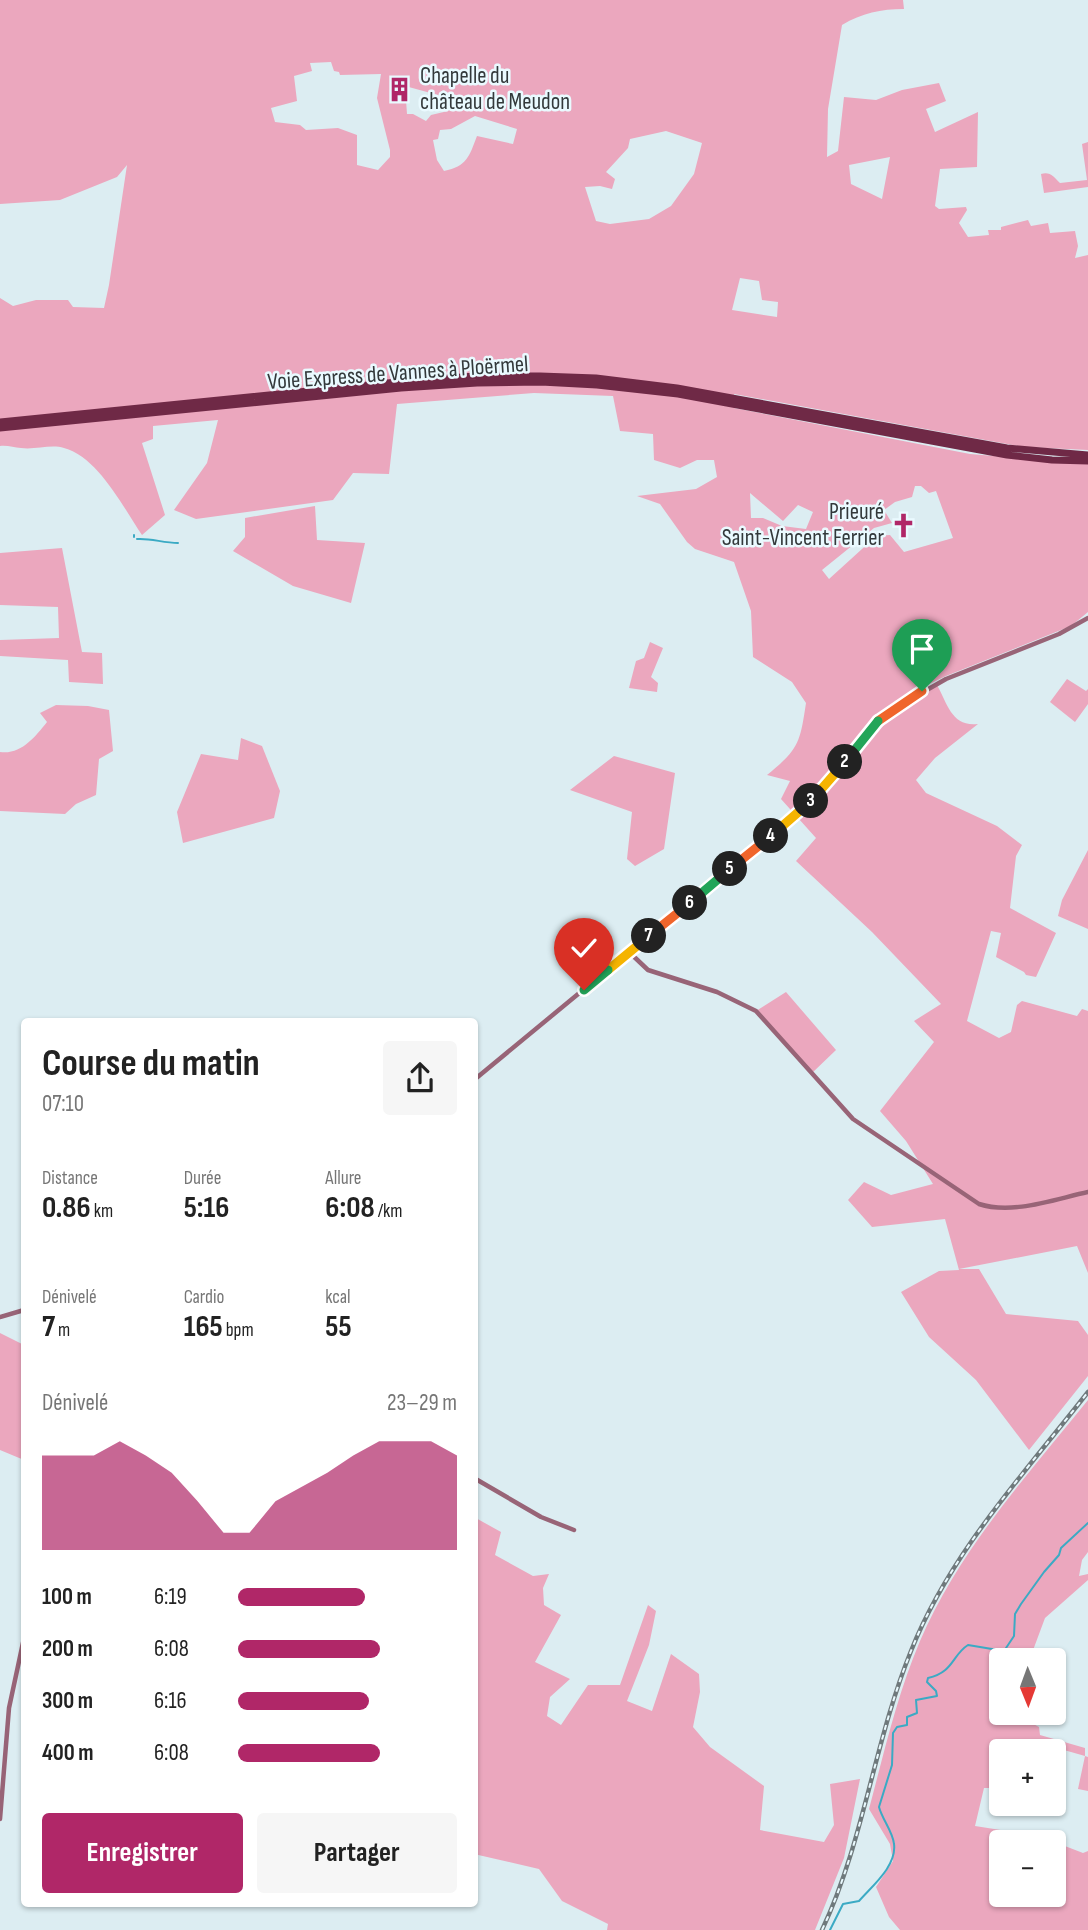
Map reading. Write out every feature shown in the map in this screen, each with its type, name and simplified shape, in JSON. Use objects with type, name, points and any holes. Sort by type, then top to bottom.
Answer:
[{"type":"highway","name":"Voie Express de Vannes à Ploërmel","points":[[0,422],[430,379],[565,376],[677,387],[998,447],[1052,454],[1088,455]]},
{"type":"highway","name":"Voie Express de Vannes à Ploërmel","points":[[0,428],[401,388],[477,383],[559,383],[669,393],[1007,455],[1088,461]]},
{"type":"main road","points":[[478,1077],[813,800],[868,731],[882,718],[933,685],[1059,634],[1088,618]]},
{"type":"main road","points":[[629,952],[648,970],[717,992],[756,1011],[853,1119],[979,1204],[992,1207],[1013,1206],[1088,1192]]},
{"type":"main road","points":[[0,1317],[21,1311]]},
{"type":"main road","points":[[478,1480],[556,1525],[574,1530]]},
{"type":"main road","points":[[0,1819],[9,1708],[21,1651]]},
{"type":"shaded area","points":[[0,0],[903,0],[904,9],[872,12],[842,25],[828,109],[827,157],[838,151],[844,97],[876,100],[902,90],[939,83],[946,101],[926,109],[935,132],[978,112],[977,167],[940,169],[935,206],[939,209],[966,207],[967,210],[959,223],[968,237],[989,235],[988,230],[1001,230],[1001,227],[1028,220],[1031,226],[1048,223],[1050,233],[1075,231],[1078,246],[1075,258],[1088,255],[1088,450],[1024,447],[734,394],[734,408],[970,454],[1088,464],[1088,612],[1071,626],[946,676],[909,694],[910,702],[937,685],[957,718],[969,724],[978,724],[935,758],[916,780],[926,793],[997,826],[1022,845],[1016,856],[1010,908],[1056,933],[1036,977],[1026,975],[996,957],[1001,933],[991,931],[967,1021],[999,1038],[1011,1032],[1017,1005],[1022,1001],[1077,1016],[1082,1009],[1088,1011],[1088,1273],[1077,1246],[959,1269],[979,1269],[1006,1314],[1078,1321],[1088,1335],[1088,1376],[1029,1450],[976,1380],[929,1337],[901,1292],[939,1271],[959,1270],[945,1219],[872,1227],[848,1200],[864,1182],[891,1195],[933,1184],[906,1141],[880,1111],[934,1042],[914,1021],[941,1004],[872,932],[796,861],[816,838],[781,799],[790,781],[767,775],[786,758],[796,744],[806,703],[792,682],[753,657],[751,611],[734,562],[695,549],[660,504],[637,496],[696,489],[717,477],[714,460],[697,460],[680,468],[654,460],[653,434],[620,431],[613,396],[534,393],[397,404],[389,474],[353,473],[333,500],[196,519],[174,510],[207,463],[218,420],[153,426],[153,439],[142,443],[165,515],[142,535],[109,484],[88,461],[76,453],[59,447],[0,446],[0,298],[13,306],[36,300],[68,300],[73,307],[104,308],[127,165],[117,177],[60,200],[0,204]],"holes":[[[331,62],[334,71],[340,75],[381,74],[377,98],[390,157],[378,170],[357,165],[357,135],[338,128],[306,130],[300,125],[275,122],[271,108],[297,101],[294,76],[312,71],[310,63]],[[405,86],[454,100],[448,111],[431,115],[426,121],[407,114]],[[475,116],[517,129],[513,144],[477,136],[466,159],[458,166],[444,171],[437,160],[433,140],[438,139],[440,130],[451,129]],[[666,131],[702,143],[694,174],[671,206],[649,219],[610,224],[596,221],[585,187],[600,186],[612,189],[615,179],[606,172],[628,148],[630,139]],[[890,157],[882,199],[851,184],[849,165]],[[740,278],[759,281],[762,300],[778,302],[777,317],[732,310]],[[915,486],[921,486],[929,493],[936,491],[953,538],[904,552],[890,535],[872,536],[873,539],[829,579],[822,570],[874,528],[892,523],[884,510],[895,502],[912,497]],[[750,493],[783,521],[798,505],[813,512],[806,529],[782,526],[763,518],[751,518]]]},
{"type":"shaded area","points":[[1088,142],[1088,187],[1044,193],[1041,174],[1044,173],[1060,183],[1087,180],[1082,144]]},
{"type":"shaded area","points":[[315,506],[317,540],[365,543],[351,603],[293,586],[233,551],[245,537],[245,518]]},
{"type":"shaded area","points":[[62,548],[82,652],[102,653],[103,684],[69,682],[68,660],[0,656],[0,640],[59,638],[58,607],[0,605],[0,553]]},
{"type":"shaded area","points":[[650,642],[663,648],[651,677],[658,683],[657,692],[629,688],[636,661],[644,658]]},
{"type":"shaded area","points":[[1067,679],[1086,691],[1088,689],[1088,704],[1075,722],[1050,702]]},
{"type":"shaded area","points":[[56,705],[109,710],[113,751],[99,759],[96,795],[76,804],[65,814],[0,811],[0,752],[15,751],[27,744],[47,722],[40,713]]},
{"type":"shaded area","points":[[241,738],[262,746],[280,791],[274,818],[183,843],[177,812],[201,754],[238,760]]},
{"type":"shaded area","points":[[614,756],[675,773],[664,849],[635,866],[627,859],[632,812],[570,790]]},
{"type":"shaded area","points":[[1088,850],[1088,929],[1058,916],[1062,900]]},
{"type":"shaded area","points":[[786,992],[836,1050],[811,1074],[756,1011]]},
{"type":"shaded area","points":[[0,1333],[21,1344],[21,1459],[0,1450]]},
{"type":"shaded area","points":[[1088,1400],[1088,1552],[1082,1560],[1079,1576],[1088,1574],[1088,1580],[1045,1618],[1034,1648],[989,1648],[989,1726],[1037,1726],[1040,1735],[1054,1739],[989,1739],[989,1788],[984,1788],[975,1826],[1001,1830],[989,1830],[989,1907],[1066,1907],[1066,1846],[1083,1853],[1088,1851],[1088,1930],[900,1930],[889,1917],[876,1887],[893,1861],[890,1844],[869,1809],[904,1682],[936,1608],[974,1545]]},
{"type":"shaded area","points":[[478,1519],[501,1532],[495,1555],[533,1576],[549,1574],[543,1588],[544,1605],[561,1615],[535,1662],[570,1679],[550,1697],[547,1716],[561,1725],[588,1685],[620,1685],[648,1605],[656,1611],[649,1645],[627,1701],[652,1711],[671,1654],[699,1674],[700,1692],[693,1727],[710,1747],[764,1786],[760,1830],[824,1842],[834,1825],[830,1784],[860,1779],[844,1858],[815,1930],[607,1930],[608,1924],[562,1901],[539,1869],[478,1855]]},
{"type":"shaded area","points":[[1066,1743],[1085,1748],[1085,1756],[1066,1751]]},
{"type":"shaded area","points":[[1085,1756],[1088,1757],[1088,1791],[1078,1789]]},
{"type":"waterway","points":[[137,539],[178,543]]},
{"type":"waterway","points":[[830,1930],[843,1904],[859,1901],[892,1860],[893,1839],[879,1807],[892,1765],[893,1733],[897,1727],[907,1725],[907,1717],[917,1713],[916,1700],[937,1696],[927,1682],[928,1678],[948,1668],[968,1645],[1004,1651],[1014,1636],[1015,1614],[1021,1604],[1059,1555],[1061,1548],[1088,1523]]},
{"type":"railway","points":[[822,1930],[859,1827],[898,1685],[927,1615],[946,1581],[990,1516],[1088,1392]]},
{"type":"place","name":"Chapelle du château de Meudon","points":[[400,89]]},
{"type":"place","name":"Prieuré Saint-Vincent Ferrier","points":[[904,525]]},
{"type":"route","points":[[584,990],[813,800],[875,723],[922,691]]}]
